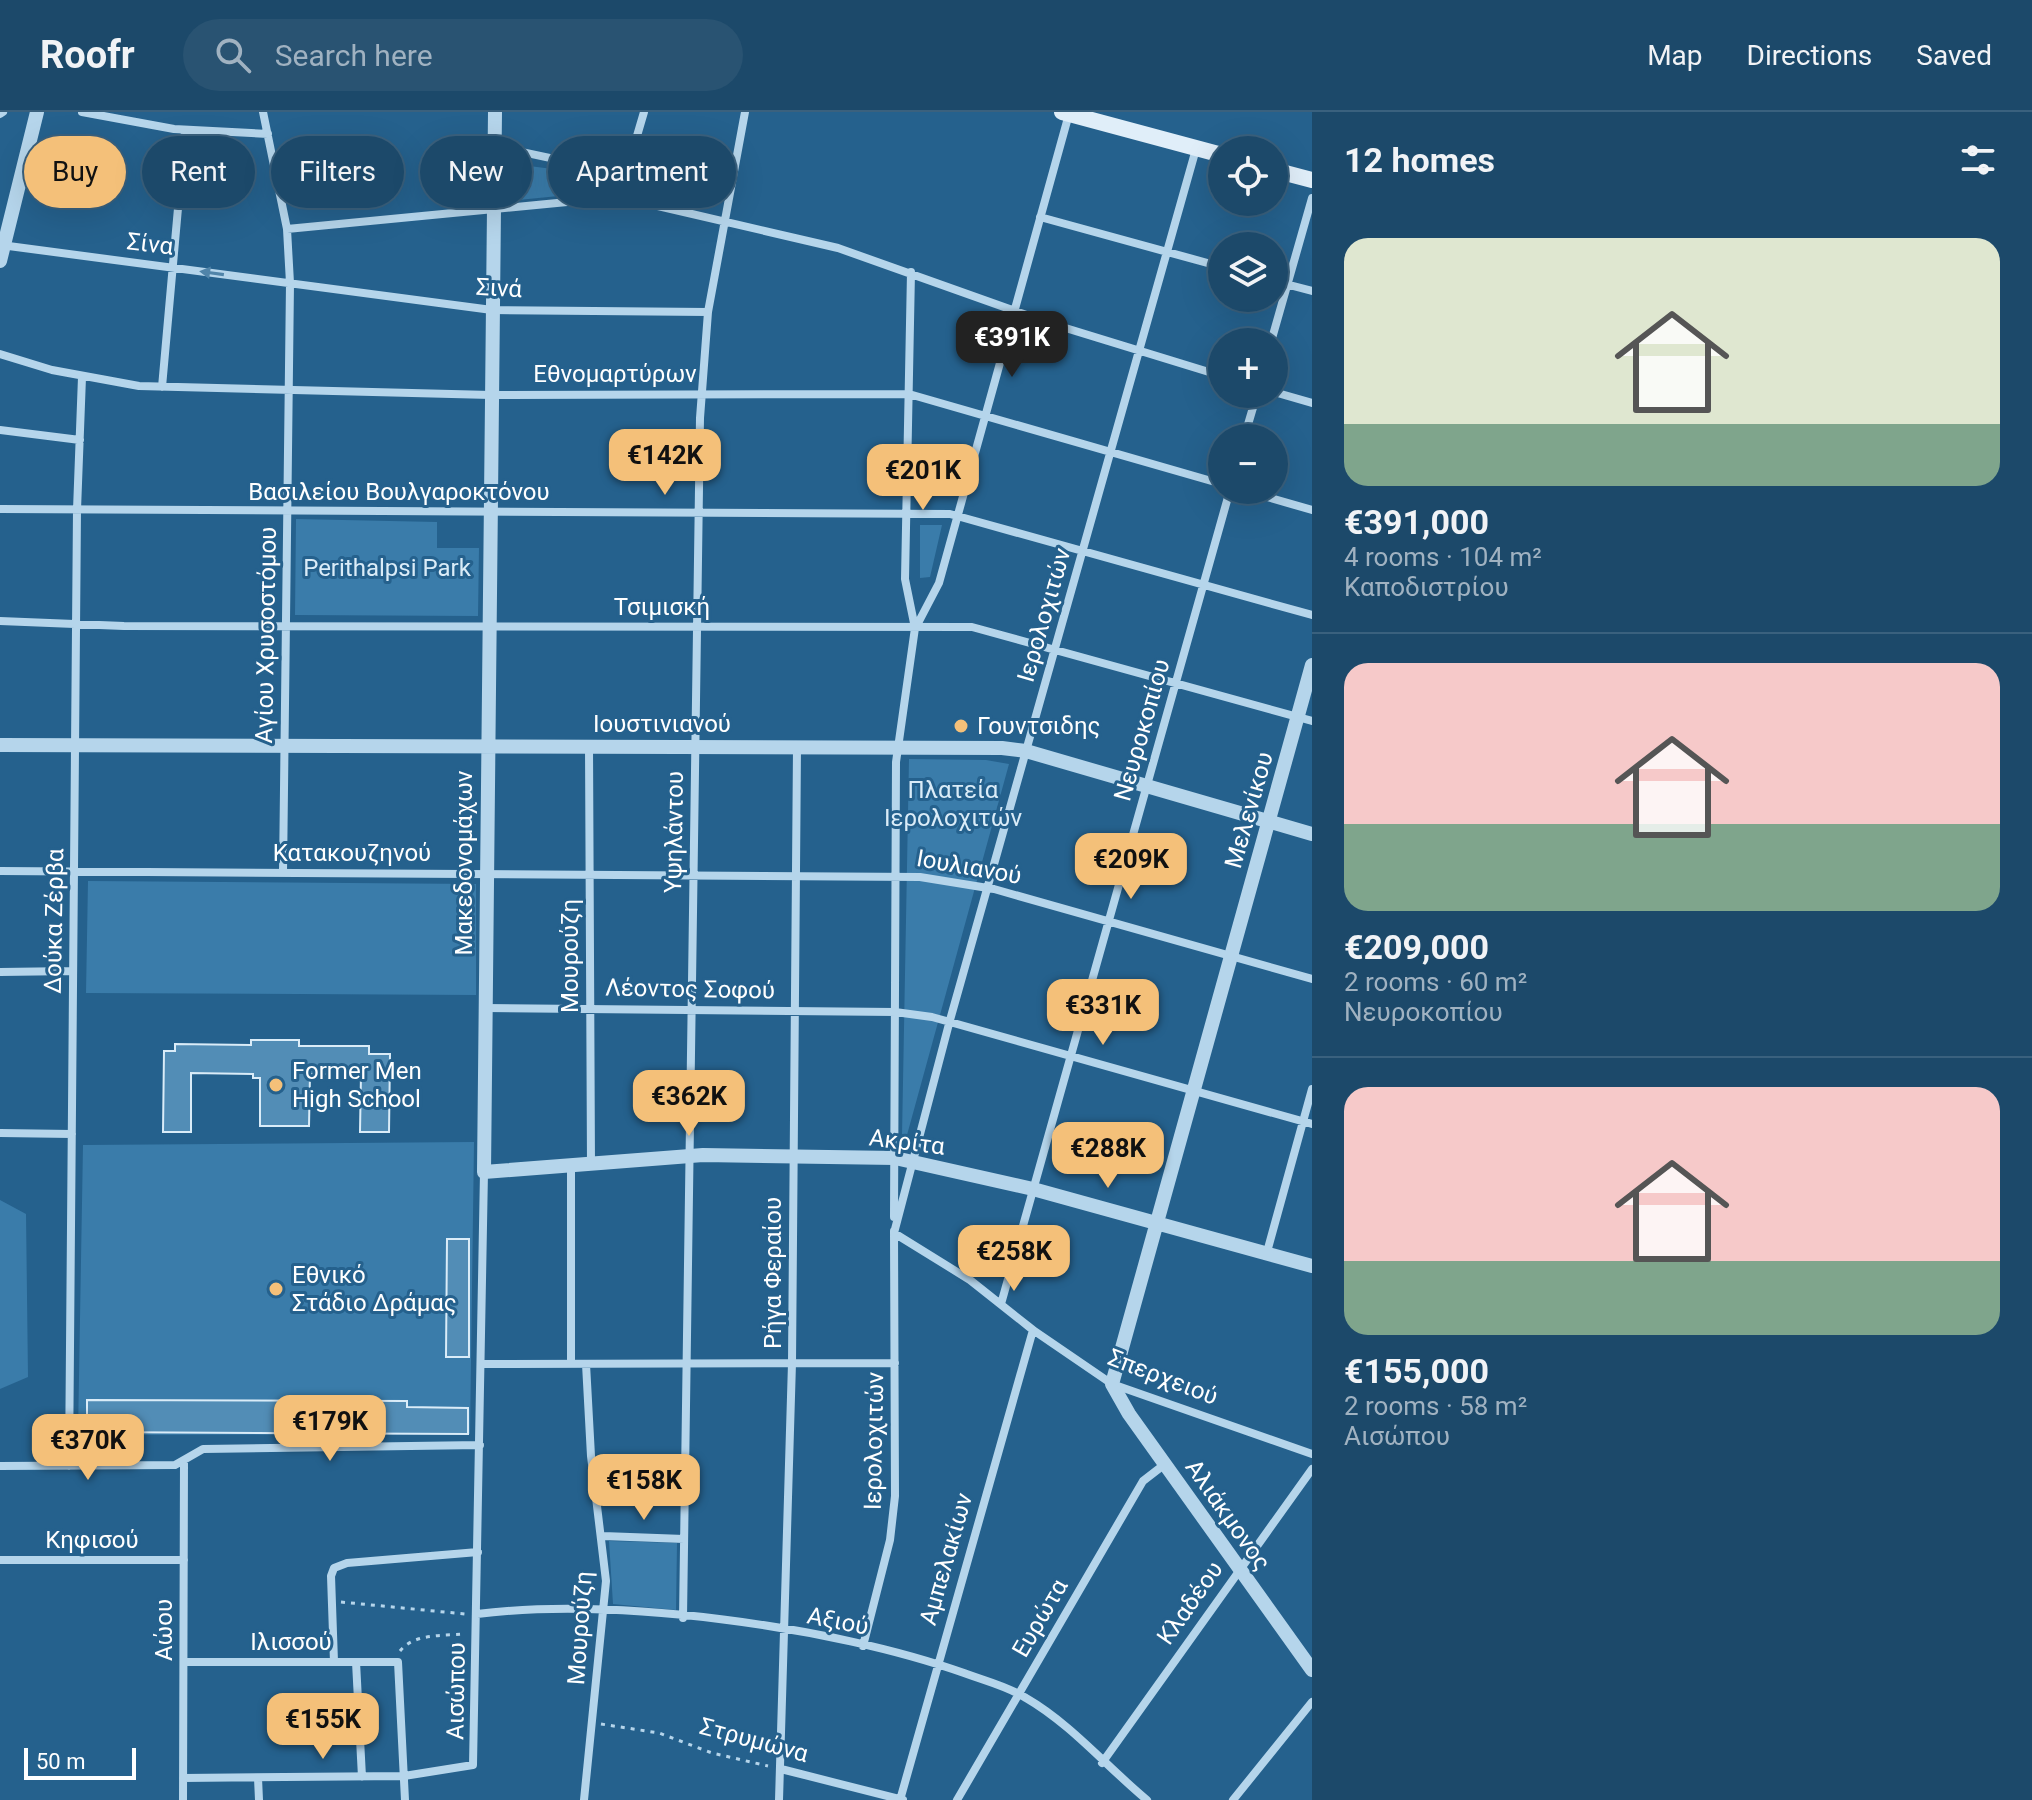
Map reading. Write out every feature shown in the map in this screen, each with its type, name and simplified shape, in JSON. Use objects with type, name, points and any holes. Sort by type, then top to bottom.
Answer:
[{"type":"main road","points":[[1065,113],[1208,151]]},
{"type":"main road","points":[[1288,174],[1312,180]]},
{"type":"street","points":[[0,261],[37,112]]},
{"type":"street","points":[[82,112],[185,130],[268,134]]},
{"type":"street","name":"Αγίου Χρυσοστόμου","points":[[263,112],[287,229],[290,283],[283,873]]},
{"type":"street","name":"Μακεδονομάχων","points":[[494,136],[495,112]]},
{"type":"street","points":[[637,136],[644,112]]},
{"type":"street","name":"Υψηλάντου","points":[[683,1618],[701,394],[708,312],[745,112]]},
{"type":"street","points":[[915,628],[939,583],[1040,217],[1065,113]]},
{"type":"street","points":[[162,387],[185,130]]},
{"type":"street","name":"Ιερολοχιτών","points":[[894,1233],[950,1020],[1196,148]]},
{"type":"street","points":[[1288,282],[1312,198]]},
{"type":"street","points":[[287,229],[548,203]]},
{"type":"street","points":[[669,208],[838,248],[1015,310],[1208,372]]},
{"type":"street","name":"Μακεδονομάχων","points":[[477,1614],[493,210]]},
{"type":"street","points":[[1040,217],[1208,263]]},
{"type":"street","name":"Σίνα","points":[[2,245],[290,283]]},
{"type":"street","points":[[911,272],[905,586],[915,628]]},
{"type":"street","name":"Σινά","points":[[290,283],[492,310],[708,312]]},
{"type":"street","points":[[1288,285],[1312,291]]},
{"type":"street","name":"Εθνομαρτύρων","points":[[0,354],[82,377],[162,387],[491,395],[909,394],[1208,480]]},
{"type":"street","name":"Δούκα Ζέρβα","points":[[69,1466],[77,510],[82,377]]},
{"type":"street","points":[[1288,396],[1312,403]]},
{"type":"street","points":[[0,430],[80,440]]},
{"type":"street","points":[[1288,503],[1312,510]]},
{"type":"street","name":"Νευροκοπίου","points":[[1001,1304],[1226,504]]},
{"type":"street","name":"Βασιλείου Βουλγαροκτόνου","points":[[0,509],[958,516],[1312,615]]},
{"type":"street","name":"Τσιμισκή","points":[[0,621],[76,621],[124,626],[977,628],[1305,719]]},
{"type":"street","name":"Ιερολοχιτών","points":[[863,1646],[893,1520],[897,747],[915,628]]},
{"type":"street","name":"Μελενίκου","points":[[1112,1384],[1268,822],[1305,719],[1312,665]]},
{"type":"street","name":"Ιουστινιανού","points":[[0,745],[897,747],[1026,751],[1312,834]]},
{"type":"street","name":"Μουρούζη","points":[[589,746],[591,1166]]},
{"type":"street","name":"Ρήγα Φεραίου","points":[[779,1800],[787,1631],[792,1363],[797,747]]},
{"type":"street","name":"Κατακουζηνού","points":[[0,871],[896,875]]},
{"type":"street","name":"Ιουλιανού","points":[[896,875],[989,887],[1312,979]]},
{"type":"street","points":[[0,972],[73,971]]},
{"type":"street","name":"Λέοντος Σοφού","points":[[485,1008],[895,1012],[950,1020],[1307,1123]]},
{"type":"street","points":[[1267,1252],[1307,1123],[1312,1089]]},
{"type":"street","points":[[0,1133],[72,1134]]},
{"type":"street","name":"Ακρίτα","points":[[484,1172],[689,1158],[895,1158],[1033,1189],[1312,1266]]},
{"type":"street","points":[[571,1167],[571,1364]]},
{"type":"street","name":"Σπερχειού","points":[[894,1233],[1001,1304],[1112,1384],[1312,1454]]},
{"type":"street","name":"Αμπελακίων","points":[[902,1799],[936,1664],[1033,1330]]},
{"type":"street","points":[[481,1364],[895,1363]]},
{"type":"street","name":"Μουρούζη","points":[[584,1800],[604,1611],[603,1536],[591,1456],[586,1364]]},
{"type":"street","name":"Αλιάκμονος","points":[[1112,1384],[1129,1414],[1312,1670]]},
{"type":"street","points":[[0,1466],[175,1465],[203,1449],[480,1445]]},
{"type":"street","name":"Αώου","points":[[183,1800],[184,1460]]},
{"type":"street","name":"Ευρώτα","points":[[957,1800],[1143,1481],[1165,1464]]},
{"type":"street","name":"Κλαδέου","points":[[1102,1763],[1312,1469]]},
{"type":"street","points":[[603,1536],[684,1539]]},
{"type":"street","points":[[334,1662],[331,1574],[342,1564],[478,1552]]},
{"type":"street","name":"Κηφισού","points":[[0,1560],[184,1560]]},
{"type":"street","name":"Αξιού","points":[[477,1614],[604,1611],[683,1618],[787,1631],[936,1664],[1019,1694],[1048,1713],[1147,1800]]},
{"type":"street","name":"Αισώπου","points":[[183,1778],[404,1776],[473,1765],[477,1614]]},
{"type":"street","name":"Ιλισσού","points":[[184,1662],[398,1662]]},
{"type":"street","points":[[356,1662],[362,1777]]},
{"type":"street","points":[[398,1662],[405,1800]]},
{"type":"street","points":[[1233,1800],[1312,1702]]},
{"type":"street","name":"Στρυμώνα","points":[[781,1769],[902,1799]]},
{"type":"street","points":[[258,1778],[259,1800]]},
{"type":"path","points":[[331,1601],[414,1612],[477,1614]]},
{"type":"path","points":[[398,1662],[404,1646],[415,1640],[476,1633]]},
{"type":"path","name":"Στρυμώνα","points":[[594,1723],[659,1733],[712,1753],[781,1769]]},
{"type":"green space","points":[[532,166],[548,168],[548,197],[532,199]]},
{"type":"green space","name":"Perithalpsi Park","points":[[296,519],[437,522],[437,548],[479,548],[478,616],[295,615]]},
{"type":"green space","points":[[920,525],[942,525],[930,577],[920,578]]},
{"type":"green space","name":"Πλατεία Ιερολοχιτών","points":[[909,759],[986,760],[1009,764],[907,1135],[902,1136]]},
{"type":"green space","points":[[88,881],[476,884],[476,995],[86,993]]},
{"type":"green space","name":"Εθνικό Στάδιο Δράμας","points":[[474,1142],[470,1434],[78,1435],[83,1145]]},
{"type":"green space","points":[[0,1200],[26,1214],[28,1377],[0,1389]]},
{"type":"green space","points":[[609,1541],[677,1543],[676,1610],[613,1604]]},
{"type":"building","name":"Former Men High School","points":[[251,1040],[299,1040],[299,1046],[369,1046],[369,1054],[390,1054],[389,1132],[360,1132],[361,1074],[310,1074],[309,1126],[260,1126],[260,1078],[253,1078],[253,1074],[191,1073],[191,1132],[163,1132],[164,1051],[175,1051],[175,1044],[251,1045]]},
{"type":"building","points":[[447,1239],[469,1239],[469,1357],[446,1357]]},
{"type":"building","points":[[87,1400],[407,1401],[407,1407],[468,1408],[468,1434],[87,1432]]},
{"type":"place","name":"Γουντσιδης","points":[[961,726]]},
{"type":"place","name":"Former Men High School","points":[[276,1085]]},
{"type":"place","name":"Εθνικό Στάδιο Δράμας","points":[[276,1289]]}]
